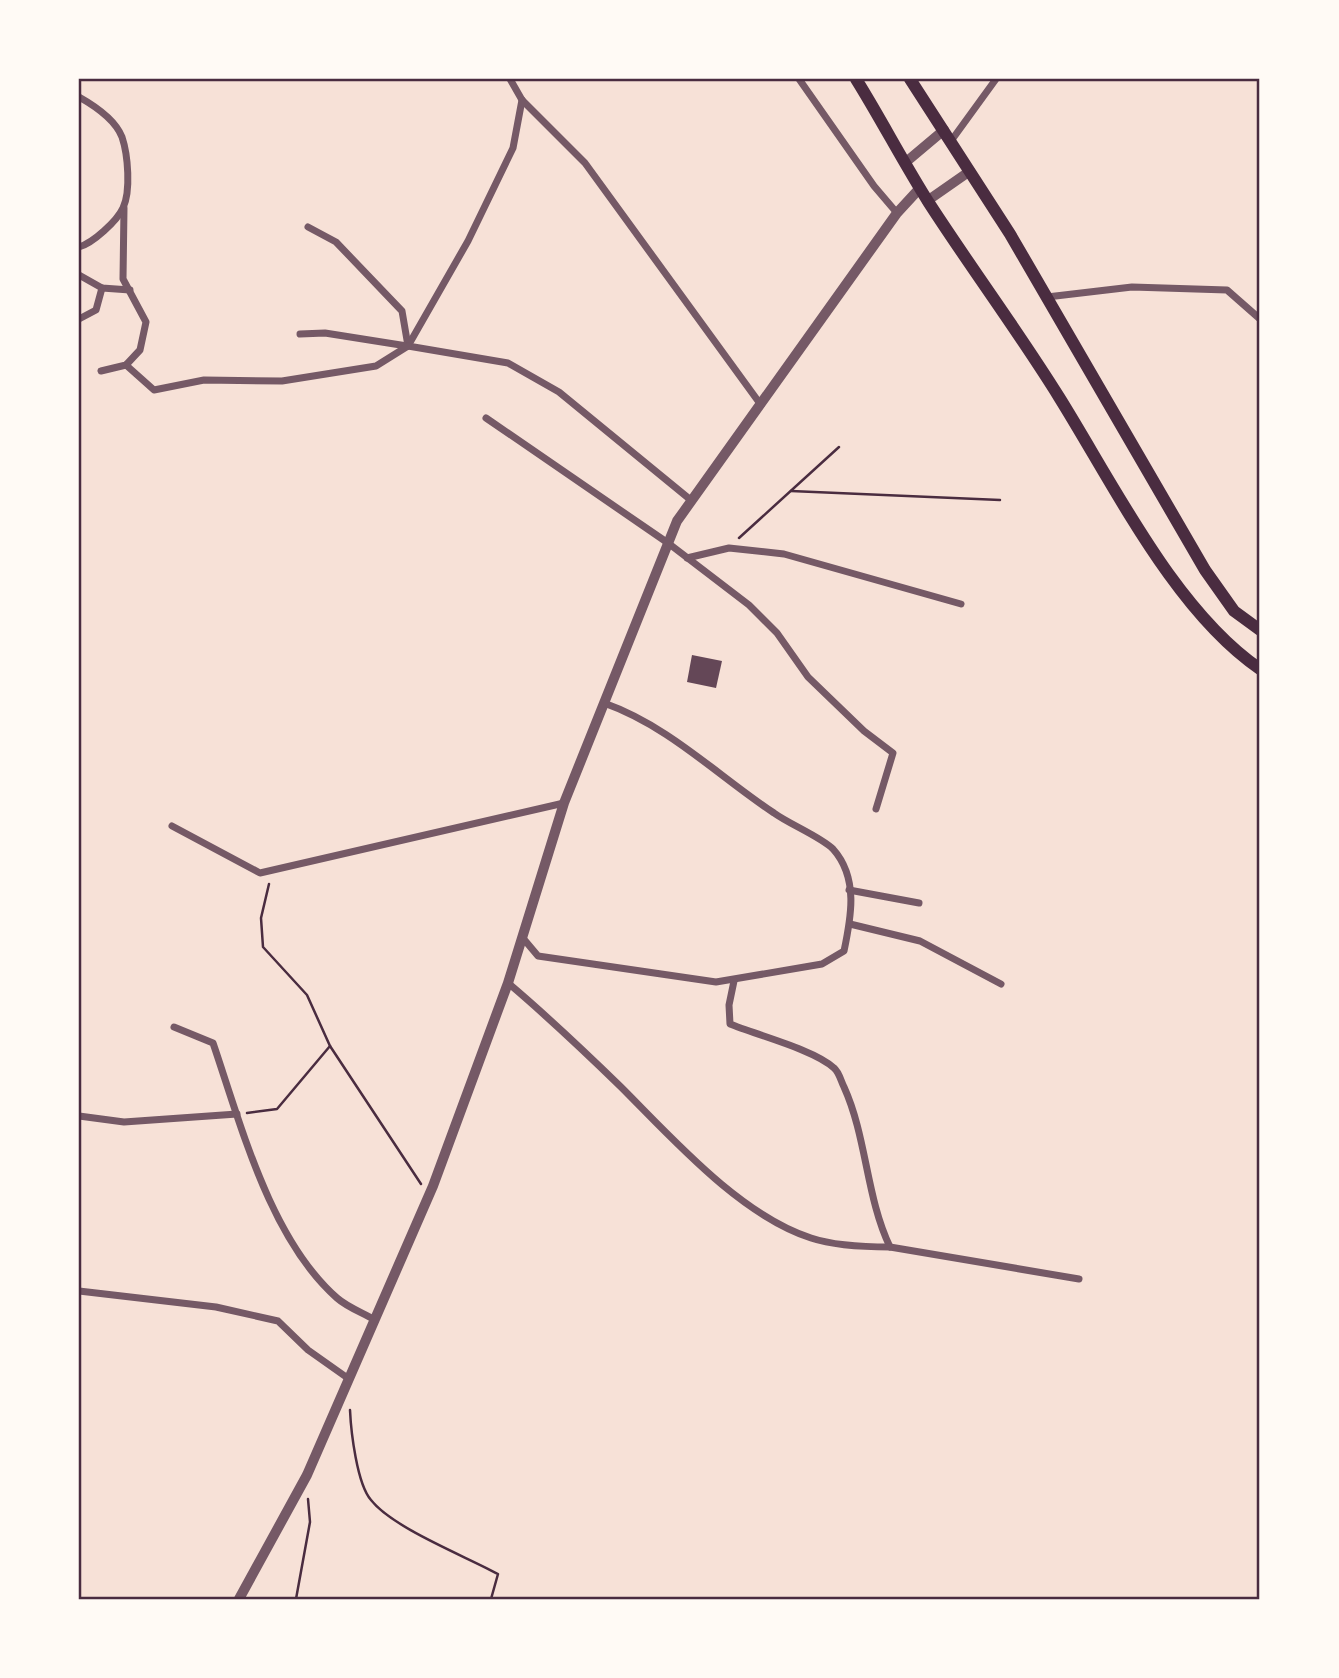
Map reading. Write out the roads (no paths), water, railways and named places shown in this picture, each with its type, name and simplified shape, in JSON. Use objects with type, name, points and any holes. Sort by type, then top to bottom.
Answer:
[{"type":"main road","points":[[856,79],[927,201],[1058,394],[1157,555],[1211,628],[1237,653],[1260,669]]},
{"type":"main road","points":[[909,79],[948,136],[1047,297],[1081,361],[1205,570],[1234,611],[1260,630]]},
{"type":"street","points":[[510,79],[522,100],[585,163],[761,405]]},
{"type":"street","points":[[799,79],[874,186],[897,213]]},
{"type":"street","points":[[906,162],[948,136],[996,79]]},
{"type":"street","points":[[79,97],[99,108],[122,137],[128,179],[124,208],[123,279],[146,322],[140,350],[126,365],[102,371]]},
{"type":"street","points":[[126,365],[154,390],[205,380],[282,380],[376,366],[408,346],[468,241],[513,148],[522,100]]},
{"type":"street","points":[[927,201],[970,171]]},
{"type":"street","points":[[239,1599],[307,1475],[429,1196],[508,983],[564,803],[677,521],[897,213],[920,188]]},
{"type":"street","points":[[79,247],[109,225],[124,208]]},
{"type":"street","points":[[309,227],[336,242],[402,311],[408,346]]},
{"type":"street","points":[[79,275],[102,288],[130,290]]},
{"type":"street","points":[[1047,297],[1132,287],[1227,290],[1260,319]]},
{"type":"street","points":[[79,318],[96,310],[102,288]]},
{"type":"street","points":[[300,334],[325,333],[508,363],[559,392],[692,500]]},
{"type":"street","points":[[486,418],[668,543],[749,605],[777,633],[808,677],[864,731],[893,753],[876,809]]},
{"type":"street","points":[[687,558],[729,548],[784,554],[961,604]]},
{"type":"street","points":[[522,937],[538,956],[716,982],[822,964],[844,951],[853,911],[848,877],[832,849],[761,804],[636,714],[604,703]]},
{"type":"street","points":[[172,826],[260,873],[564,803]]},
{"type":"street","points":[[849,890],[919,902]]},
{"type":"street","points":[[850,924],[920,941],[1001,984]]},
{"type":"street","points":[[734,981],[729,1005],[730,1024],[801,1050],[835,1068],[850,1101],[869,1166],[880,1226],[890,1247]]},
{"type":"street","points":[[508,983],[563,1030],[710,1171],[767,1216],[811,1238],[863,1247],[890,1247],[1079,1279]]},
{"type":"street","points":[[174,1027],[212,1043],[264,1187],[300,1254],[338,1299],[374,1320]]},
{"type":"street","points":[[79,1116],[124,1122],[237,1114]]},
{"type":"street","points":[[79,1291],[216,1307],[278,1321],[308,1350],[349,1379]]}]
